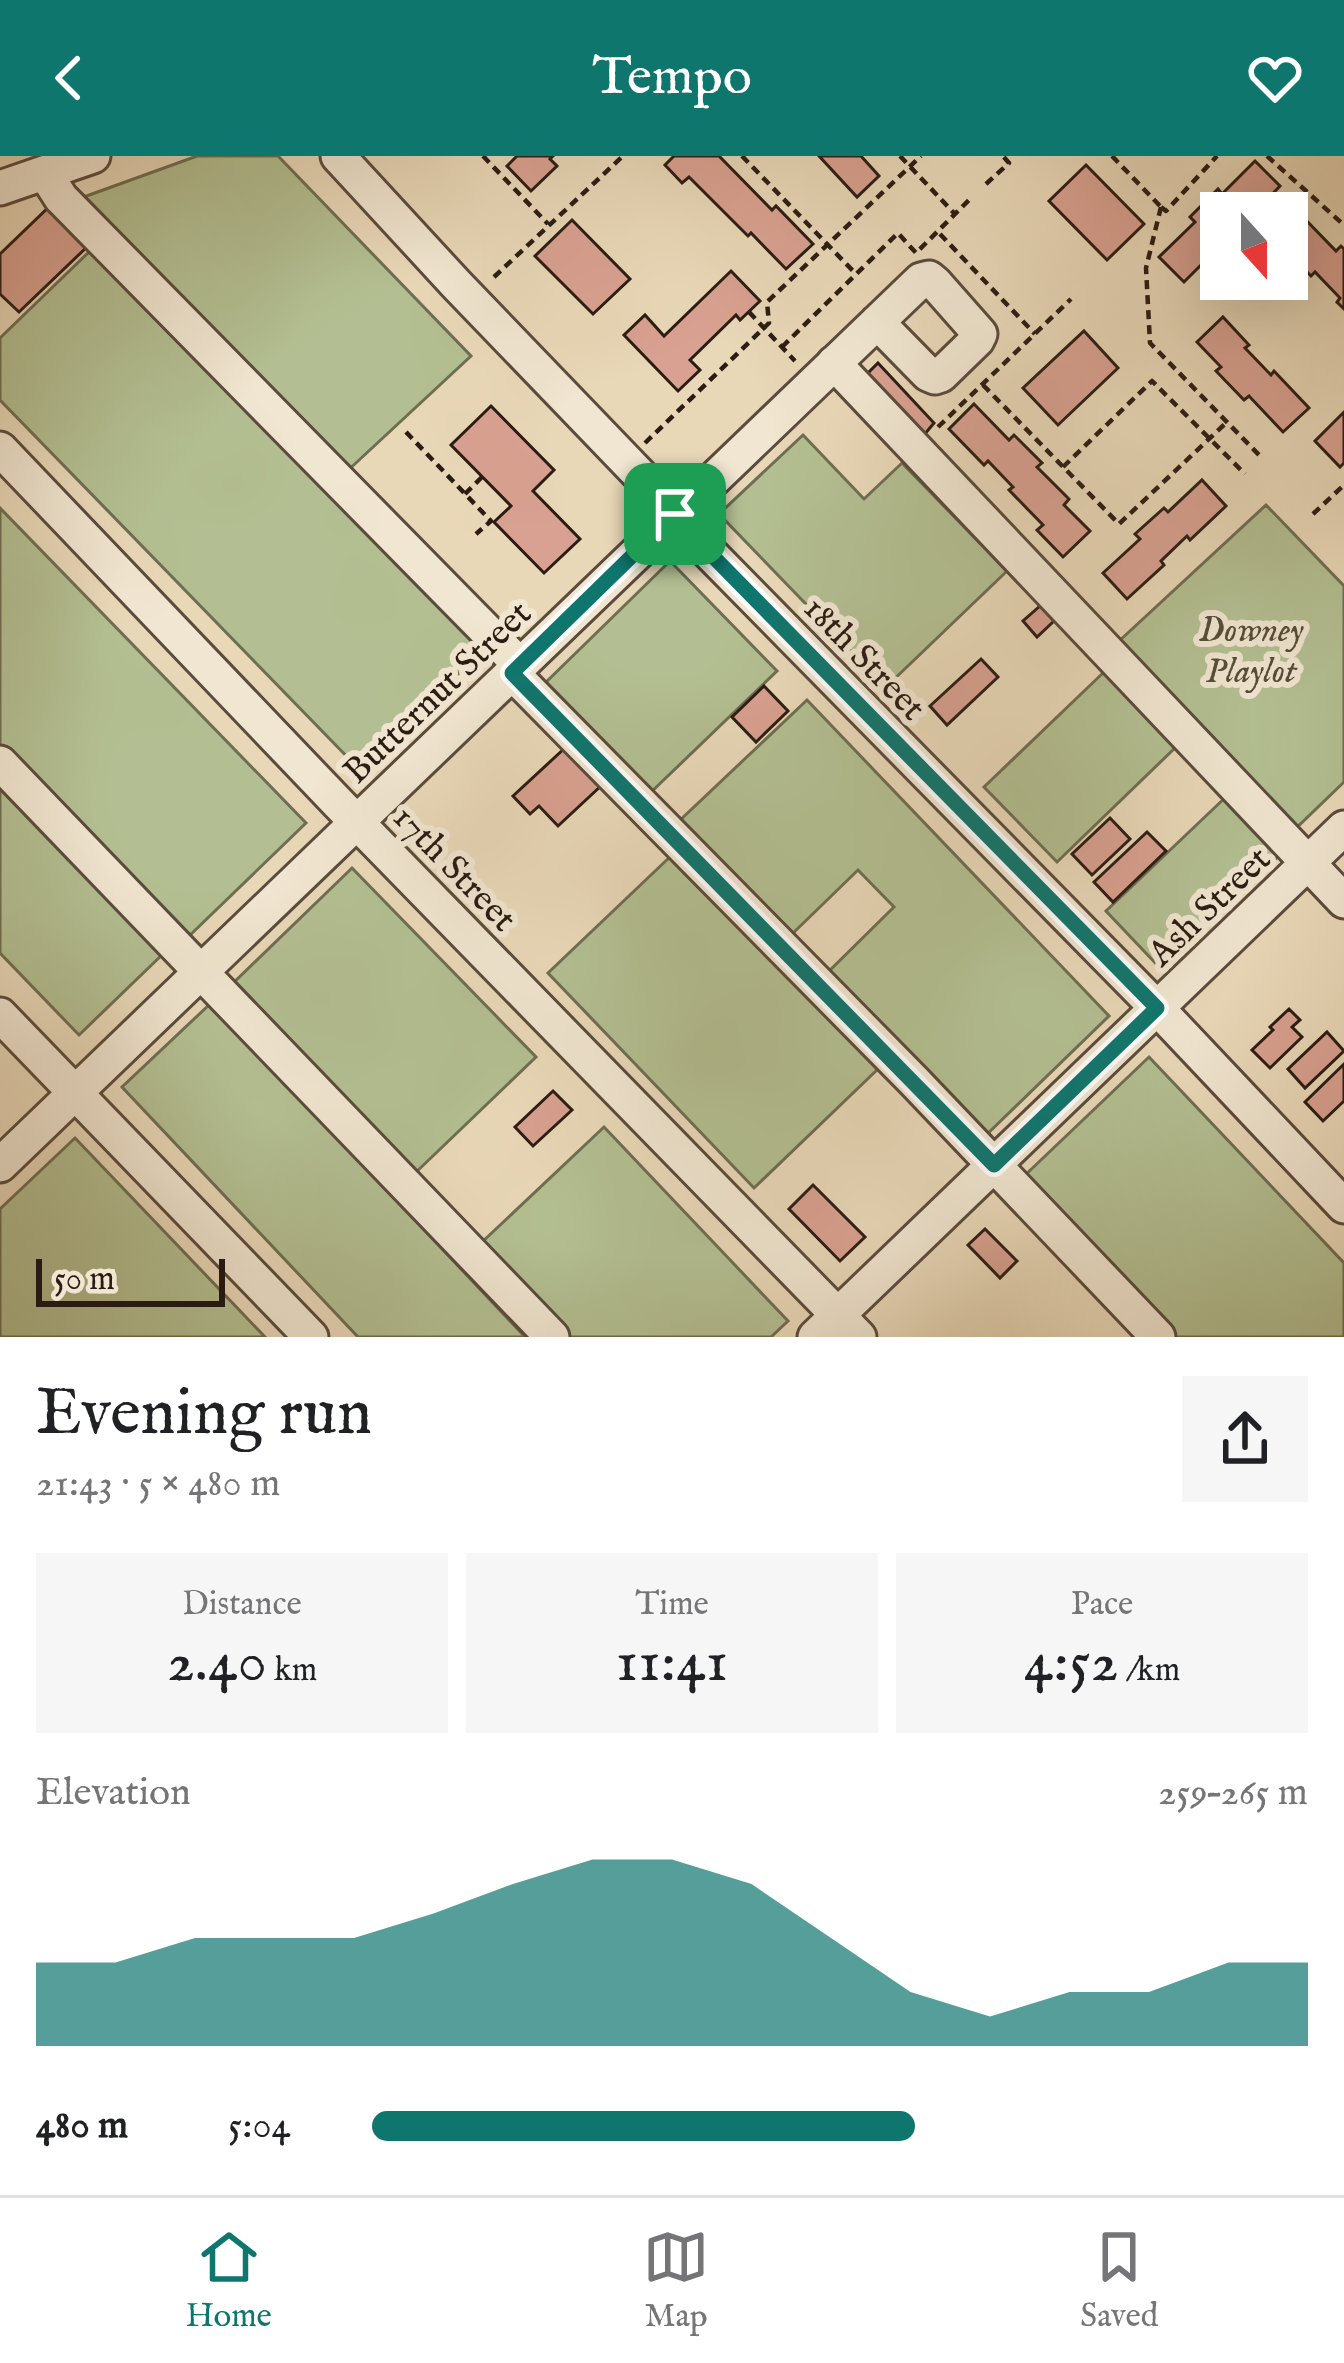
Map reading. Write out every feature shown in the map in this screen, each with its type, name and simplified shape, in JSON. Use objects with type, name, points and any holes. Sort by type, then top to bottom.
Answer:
[{"type":"street","points":[[0,188],[93,156]]},
{"type":"street","name":"18th Street","points":[[338,156],[790,635],[1157,1008],[1344,1206]]},
{"type":"street","points":[[0,213],[45,173]]},
{"type":"street","points":[[45,173],[62,198],[1158,1337]]},
{"type":"street","name":"Butternut Street","points":[[0,1165],[675,514],[921,280],[928,278],[980,334],[935,377],[877,322]]},
{"type":"street","points":[[834,363],[1344,901]]},
{"type":"street","name":"17th Street","points":[[0,449],[837,1330]]},
{"type":"street","points":[[0,763],[552,1337]]},
{"type":"street","name":"Ash Street","points":[[837,1330],[994,1165],[1344,828]]},
{"type":"street","points":[[0,1016],[311,1337]]},
{"type":"path","points":[[482,156],[548,224]]},
{"type":"path","points":[[494,277],[623,156]]},
{"type":"path","points":[[742,156],[856,274]]},
{"type":"path","points":[[900,156],[955,214]]},
{"type":"path","points":[[645,443],[769,323],[767,302],[921,156]]},
{"type":"path","points":[[986,184],[1009,163],[1003,156]]},
{"type":"path","points":[[1112,156],[1166,211],[1217,156]]},
{"type":"path","points":[[1267,156],[1344,225]]},
{"type":"path","points":[[782,347],[898,233],[916,253],[971,198]]},
{"type":"path","points":[[1161,207],[1146,268],[1150,343],[1262,458]]},
{"type":"path","points":[[938,232],[1035,334]]},
{"type":"path","points":[[938,427],[1071,299]]},
{"type":"path","points":[[749,312],[798,365]]},
{"type":"path","points":[[1063,467],[1152,381],[1245,474]]},
{"type":"path","points":[[983,385],[1119,524],[1227,422]]},
{"type":"path","points":[[406,432],[491,521],[476,534]]},
{"type":"path","points":[[465,494],[482,477]]},
{"type":"path","points":[[1313,514],[1344,484]]},
{"type":"green space","points":[[197,156],[278,156],[471,356],[343,475],[81,198]]},
{"type":"green space","points":[[93,248],[485,648],[359,769],[0,400],[0,338]]},
{"type":"green space","points":[[803,435],[864,499],[902,463],[1007,571],[886,687],[719,514]]},
{"type":"green space","name":"Downey Playlot","points":[[1266,505],[1344,586],[1344,782],[1291,833],[1117,643]]},
{"type":"green space","points":[[0,508],[306,823],[185,940],[0,749]]},
{"type":"green space","points":[[670,561],[777,671],[646,797],[540,688]]},
{"type":"green space","points":[[1105,671],[1177,746],[1057,862],[984,787]]},
{"type":"green space","points":[[807,700],[1109,1016],[979,1142],[820,980],[894,907],[858,870],[788,938],[676,824]]},
{"type":"green space","points":[[0,782],[166,951],[79,1035],[0,953]]},
{"type":"green space","points":[[1230,793],[1285,850],[1160,968],[1106,911]]},
{"type":"green space","points":[[673,854],[879,1068],[754,1188],[548,973]]},
{"type":"green space","points":[[352,868],[536,1057],[411,1177],[227,989]]},
{"type":"green space","points":[[211,1003],[525,1337],[358,1337],[122,1087]]},
{"type":"green space","points":[[1149,1057],[1344,1263],[1344,1337],[1169,1337],[1020,1180]]},
{"type":"green space","points":[[604,1127],[788,1321],[771,1337],[568,1337],[480,1244]]},
{"type":"green space","points":[[75,1138],[265,1337],[0,1337],[0,1209]]},
{"type":"building","points":[[517,156],[553,156],[550,159],[557,166],[531,191],[507,166]]},
{"type":"building","points":[[674,156],[719,156],[813,244],[786,269],[689,177],[682,183],[665,165]]},
{"type":"building","points":[[819,156],[861,156],[879,176],[857,197]]},
{"type":"building","points":[[1255,161],[1280,186],[1274,192],[1224,192]]},
{"type":"building","points":[[1086,165],[1144,224],[1107,260],[1049,201]]},
{"type":"building","points":[[51,205],[89,245],[19,312],[0,294],[0,254]]},
{"type":"building","points":[[1200,207],[1200,266],[1184,282],[1159,257],[1195,222],[1190,217]]},
{"type":"building","points":[[572,220],[630,279],[593,314],[535,256]]},
{"type":"building","points":[[1308,222],[1336,251],[1341,246],[1344,249],[1344,309],[1337,302],[1340,298],[1315,272],[1311,276]]},
{"type":"building","points":[[731,271],[760,301],[740,320],[736,315],[690,360],[700,370],[678,391],[624,335],[645,315],[664,336]]},
{"type":"building","points":[[1223,317],[1249,345],[1245,348],[1309,408],[1283,432],[1249,396],[1244,400],[1216,371],[1221,367],[1197,342]]},
{"type":"building","points":[[1084,331],[1118,368],[1058,425],[1023,388]]},
{"type":"building","points":[[878,363],[934,423],[919,441],[861,380]]},
{"type":"building","points":[[974,404],[1009,440],[1014,435],[1042,463],[1037,467],[1069,499],[1064,505],[1090,531],[1063,557],[1037,530],[1043,525],[1009,490],[1013,487],[949,429]]},
{"type":"building","points":[[491,406],[554,470],[533,491],[580,539],[544,573],[494,522],[511,506],[451,445]]},
{"type":"building","points":[[1344,412],[1344,463],[1340,467],[1315,441]]},
{"type":"building","points":[[1202,480],[1226,506],[1190,540],[1187,536],[1127,599],[1103,573],[1140,539],[1135,534]]},
{"type":"building","points":[[1040,606],[1054,621],[1037,637],[1023,621]]},
{"type":"building","points":[[981,659],[998,677],[947,725],[930,706]]},
{"type":"building","points":[[764,686],[788,711],[756,742],[732,717]]},
{"type":"building","points":[[567,746],[603,784],[558,826],[539,806],[530,814],[513,796]]},
{"type":"building","points":[[1110,818],[1130,839],[1092,875],[1072,854]]},
{"type":"building","points":[[1147,832],[1166,851],[1113,902],[1094,882]]},
{"type":"building","points":[[1289,1009],[1300,1020],[1292,1027],[1302,1037],[1270,1068],[1252,1050]]},
{"type":"building","points":[[1327,1032],[1344,1051],[1305,1088],[1288,1069]]},
{"type":"building","points":[[1344,1064],[1344,1101],[1323,1121],[1305,1102]]},
{"type":"building","points":[[553,1091],[572,1110],[533,1146],[515,1127]]},
{"type":"building","points":[[813,1185],[865,1237],[840,1261],[789,1209]]},
{"type":"building","points":[[985,1229],[1017,1261],[1000,1278],[968,1245]]},
{"type":"route","points":[[675,514],[1157,1008],[994,1165],[512,673],[675,514]]}]
